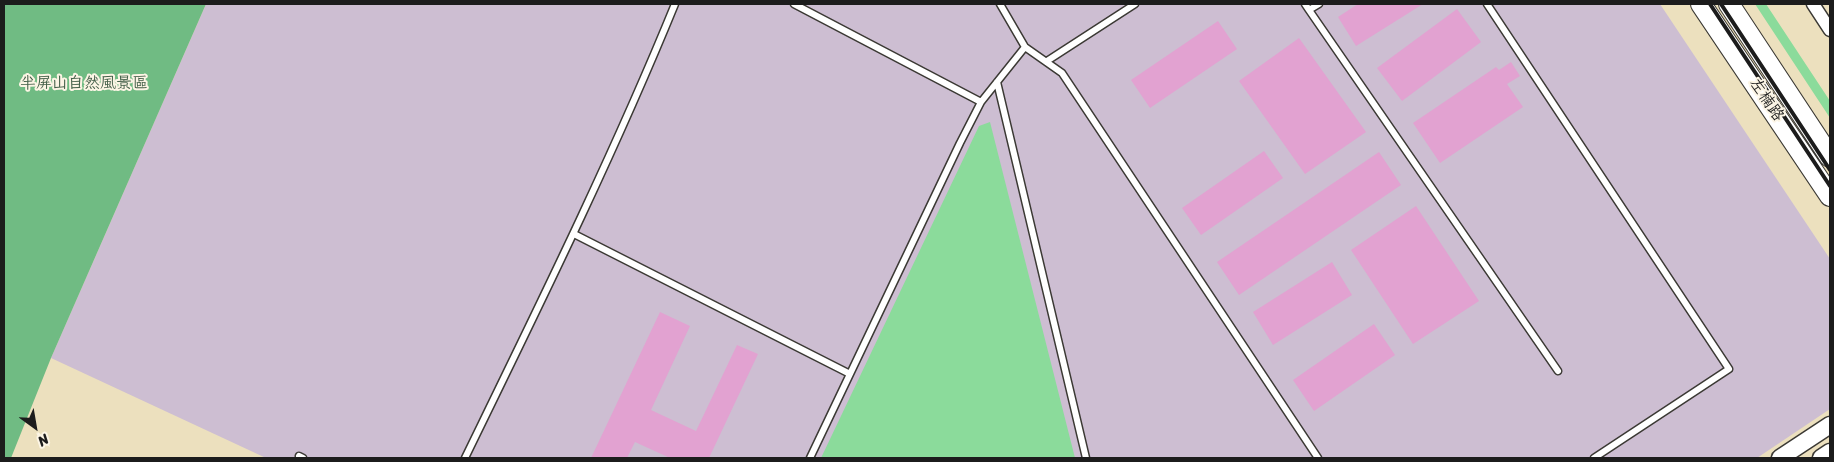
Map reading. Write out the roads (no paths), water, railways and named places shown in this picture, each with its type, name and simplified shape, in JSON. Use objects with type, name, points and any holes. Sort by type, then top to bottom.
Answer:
[{"type":"main road","name":"左楠路","points":[[1701,4],[1830,196]]},
{"type":"main road","name":"左楠路","points":[[1729,4],[1830,157]]},
{"type":"street","points":[[1813,4],[1825,12],[1830,30]]},
{"type":"street","points":[[1780,458],[1830,425]]},
{"type":"street","points":[[1821,458],[1830,452]]},
{"type":"lane","points":[[465,458],[574,234],[658,47],[675,4]]},
{"type":"lane","points":[[794,4],[981,102]]},
{"type":"lane","points":[[1000,4],[1025,47],[1062,72],[1318,458]]},
{"type":"lane","points":[[1047,61],[1136,4]]},
{"type":"lane","points":[[1305,4],[1558,371]]},
{"type":"lane","points":[[1309,10],[1319,4]]},
{"type":"lane","points":[[1487,4],[1729,368],[1594,458]]},
{"type":"lane","points":[[810,458],[981,102],[1025,47]]},
{"type":"lane","points":[[997,82],[1086,458]]},
{"type":"lane","points":[[574,234],[850,374]]},
{"type":"railway","points":[[1710,4],[1830,186]]},
{"type":"railway","points":[[1721,4],[1830,170]]},
{"type":"park label","name":"半屏山自然風景區","points":[[84,84]]}]
